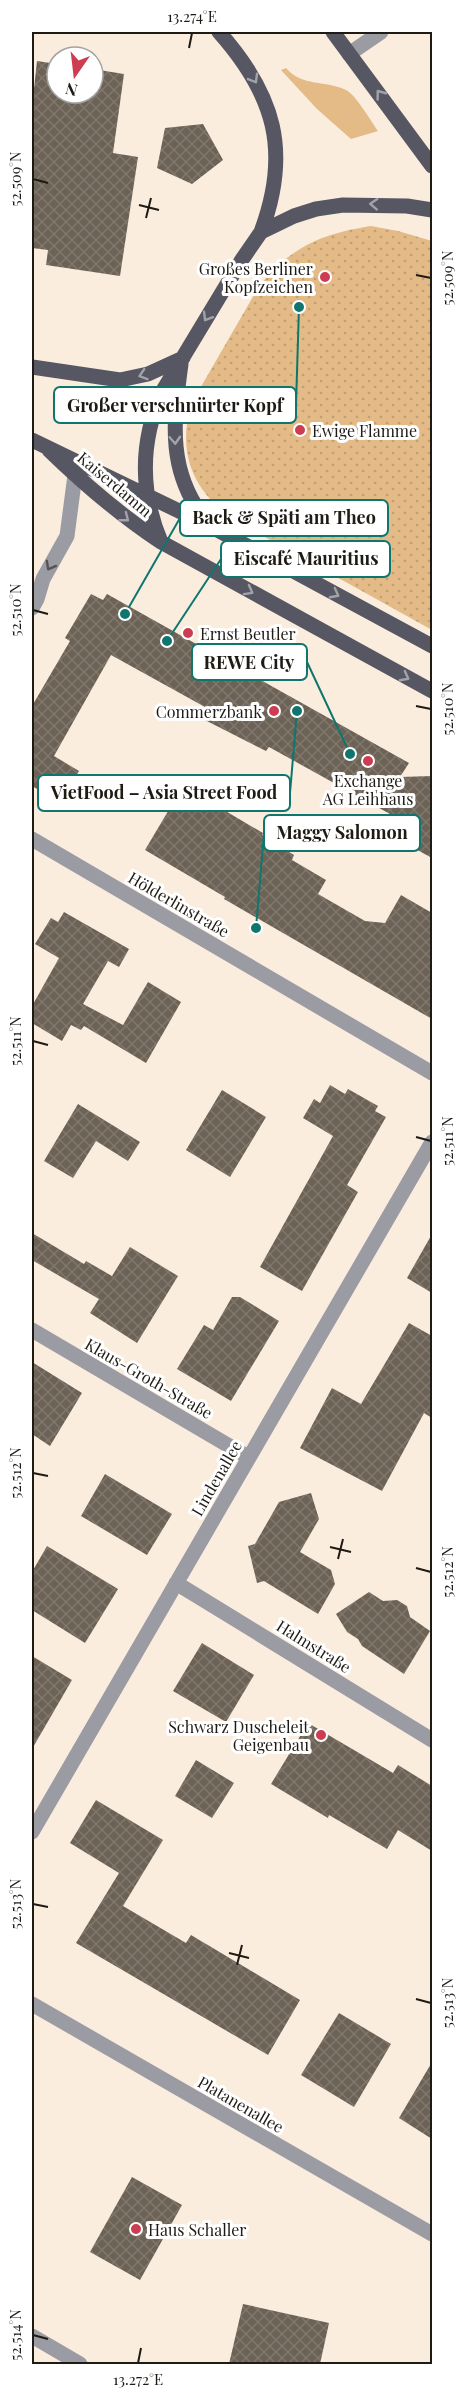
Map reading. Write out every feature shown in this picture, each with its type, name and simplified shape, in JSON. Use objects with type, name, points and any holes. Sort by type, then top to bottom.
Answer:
[{"type":"main road","points":[[161,542],[147,496],[145,460],[151,421],[162,392],[261,232],[274,192],[277,164],[269,111],[257,84],[238,52],[219,32]]},
{"type":"main road","points":[[333,32],[432,166]]},
{"type":"main road","points":[[261,232],[276,223],[316,209],[343,205],[407,206],[432,210]]},
{"type":"main road","points":[[32,367],[120,380],[148,374],[182,359]]},
{"type":"main road","points":[[182,359],[175,424],[177,459],[189,496],[210,525]]},
{"type":"main road","name":"Kaiserdamm","points":[[32,440],[210,525],[432,646]]},
{"type":"main road","name":"Kaiserdamm","points":[[49,450],[129,521],[161,542],[432,691]]},
{"type":"street","points":[[349,54],[381,32]]},
{"type":"street","points":[[32,608],[43,579],[67,536],[75,475]]},
{"type":"street","name":"Hölderlinstraße","points":[[32,839],[432,1073]]},
{"type":"street","name":"Lindenallee","points":[[32,1832],[432,1142]]},
{"type":"street","name":"Klaus-Groth-Straße","points":[[32,1330],[248,1457]]},
{"type":"street","name":"Halmstraße","points":[[176,1583],[432,1740]]},
{"type":"street","name":"Platanenallee","points":[[32,2004],[432,2234]]},
{"type":"street","points":[[32,2336],[80,2364]]},
{"type":"shaded area","points":[[286,68],[292,74],[307,81],[346,90],[359,103],[378,131],[351,139],[317,109],[281,70]]},
{"type":"shaded area","points":[[371,226],[432,241],[432,630],[234,520],[208,497],[192,470],[188,455],[187,422],[191,404],[258,288],[282,263],[307,245],[336,233]]},
{"type":"building","points":[[37,61],[45,62],[45,105],[105,105],[105,71],[124,74],[113,153],[138,157],[120,276],[46,265],[48,250],[32,248],[32,107]]},
{"type":"building","points":[[203,124],[223,160],[192,184],[157,168],[165,128]]},
{"type":"building","points":[[91,594],[103,600],[107,594],[409,763],[400,777],[432,776],[432,858],[390,835],[399,819],[269,747],[266,751],[199,717],[205,707],[111,655],[54,756],[79,771],[61,803],[32,786],[32,706],[70,641],[65,638]]},
{"type":"building","points":[[183,786],[263,833],[262,835],[294,855],[292,860],[326,880],[318,894],[365,921],[385,923],[401,895],[432,913],[432,1019],[224,899],[225,897],[145,850]]},
{"type":"building","points":[[64,912],[129,949],[119,967],[108,961],[83,1004],[123,1025],[148,982],[181,1002],[146,1063],[84,1026],[81,1030],[71,1025],[62,1041],[32,1023],[32,1006],[59,958],[35,944],[51,918],[58,922]]},
{"type":"building","points":[[330,1085],[345,1094],[348,1089],[378,1106],[375,1111],[386,1117],[347,1185],[358,1192],[302,1291],[260,1267],[333,1136],[303,1118],[314,1099],[320,1103]]},
{"type":"building","points":[[222,1090],[266,1117],[230,1177],[186,1150]]},
{"type":"building","points":[[78,1104],[140,1142],[128,1161],[96,1141],[73,1178],[44,1161]]},
{"type":"building","points":[[32,1233],[84,1264],[86,1261],[112,1276],[130,1247],[178,1276],[137,1343],[90,1313],[99,1299],[32,1260]]},
{"type":"building","points":[[432,1234],[432,1293],[407,1278]]},
{"type":"building","points":[[232,1297],[240,1297],[279,1321],[231,1401],[177,1369],[204,1325],[213,1330]]},
{"type":"building","points":[[409,1323],[432,1336],[432,1418],[424,1413],[382,1491],[300,1448],[332,1388],[361,1404]]},
{"type":"building","points":[[32,1362],[82,1393],[50,1446],[32,1434]]},
{"type":"building","points":[[105,1474],[172,1514],[147,1555],[81,1516]]},
{"type":"building","points":[[311,1493],[319,1519],[300,1552],[331,1570],[335,1584],[318,1614],[264,1581],[257,1583],[248,1546],[255,1544],[279,1502]]},
{"type":"building","points":[[47,1546],[118,1589],[85,1643],[32,1610],[32,1572]]},
{"type":"building","points":[[369,1592],[383,1601],[397,1600],[407,1606],[410,1617],[430,1631],[404,1674],[362,1646],[358,1639],[347,1632],[336,1614]]},
{"type":"building","points":[[202,1643],[254,1675],[226,1722],[173,1691]]},
{"type":"building","points":[[32,1656],[72,1680],[32,1749]]},
{"type":"building","points":[[308,1723],[393,1773],[398,1765],[432,1786],[432,1851],[398,1830],[387,1849],[271,1784]]},
{"type":"building","points":[[196,1760],[234,1783],[212,1818],[175,1796]]},
{"type":"building","points":[[96,1800],[163,1840],[123,1906],[186,1943],[191,1935],[300,2000],[268,2055],[76,1943],[119,1873],[70,1843]]},
{"type":"building","points":[[339,2013],[391,2044],[354,2107],[301,2075]]},
{"type":"building","points":[[432,2062],[432,2139],[399,2118]]},
{"type":"building","name":"Haus Schaller","points":[[132,2177],[182,2205],[140,2280],[90,2252]]},
{"type":"building","points":[[243,2304],[329,2323],[320,2364],[229,2364]]},
{"type":"place","name":"Großes Berliner Kopfzeichen","points":[[325,277]]},
{"type":"place","name":"Großer verschnürter Kopf","points":[[299,307]]},
{"type":"place","name":"Ewige Flamme","points":[[300,430]]},
{"type":"place","name":"Back & Späti am Theo","points":[[125,614]]},
{"type":"place","name":"Ernst Beutler","points":[[188,633]]},
{"type":"place","name":"Eiscafé Mauritius","points":[[167,641]]},
{"type":"place","name":"Commerzbank","points":[[274,711]]},
{"type":"place","name":"VietFood – Asia Street Food","points":[[297,711]]},
{"type":"place","name":"REWE City","points":[[350,754]]},
{"type":"place","name":"Exchange AG Leihhaus","points":[[368,761]]},
{"type":"place","name":"Maggy Salomon","points":[[256,928]]},
{"type":"place","name":"Schwarz Duscheleit Geigenbau","points":[[321,1735]]},
{"type":"place","name":"Haus Schaller","points":[[136,2229]]}]
